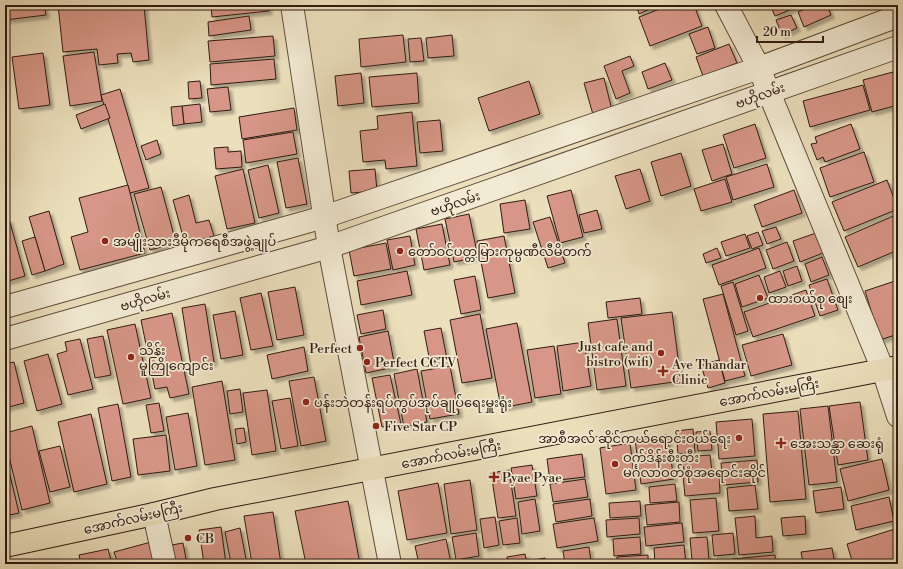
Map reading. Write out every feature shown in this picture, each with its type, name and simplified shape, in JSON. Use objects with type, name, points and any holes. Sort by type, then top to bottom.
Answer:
[{"type":"main road","name":"အောက်လမ်းမကြီး","points":[[5,546],[154,514],[215,499],[890,369]]},
{"type":"street","points":[[292,5],[329,248],[390,564]]},
{"type":"street","points":[[726,5],[759,68],[768,92],[890,369],[898,416]]},
{"type":"street","name":"ဗဟိုလမ်း","points":[[5,308],[324,217],[759,68],[898,16]]},
{"type":"street","name":"ဗဟိုလမ်း","points":[[5,339],[329,248],[898,47]]},
{"type":"street","points":[[154,514],[165,564]]},
{"type":"building","points":[[5,5],[44,5],[46,15],[5,20]]},
{"type":"building","points":[[58,5],[144,5],[149,60],[133,62],[131,53],[117,54],[118,63],[99,65],[97,49],[63,52]]},
{"type":"building","points":[[211,5],[268,5],[269,11],[212,17]]},
{"type":"building","points":[[636,5],[659,5],[639,14]]},
{"type":"building","points":[[670,5],[694,5],[702,26],[650,46],[639,17]]},
{"type":"building","points":[[770,5],[802,5],[775,16]]},
{"type":"building","points":[[814,5],[827,5],[831,15],[804,27],[798,12]]},
{"type":"building","points":[[791,15],[797,28],[782,35],[776,20]]},
{"type":"building","points":[[249,16],[251,30],[209,36],[208,22]]},
{"type":"building","points":[[708,27],[715,48],[697,54],[689,34]]},
{"type":"building","points":[[403,35],[406,62],[361,67],[359,39]]},
{"type":"building","points":[[452,35],[454,56],[428,58],[426,38]]},
{"type":"building","points":[[273,36],[275,56],[210,62],[208,41]]},
{"type":"building","points":[[421,38],[424,61],[410,62],[408,39]]},
{"type":"building","points":[[729,44],[737,63],[703,76],[696,57]]},
{"type":"building","points":[[94,52],[102,101],[70,106],[63,56]]},
{"type":"building","points":[[43,53],[50,105],[19,109],[12,57]]},
{"type":"building","points":[[630,56],[634,66],[622,71],[630,93],[616,99],[604,66]]},
{"type":"building","points":[[274,59],[276,79],[211,85],[210,64]]},
{"type":"building","points":[[665,63],[672,80],[648,89],[642,72]]},
{"type":"building","points":[[893,72],[898,91],[898,105],[872,112],[863,80]]},
{"type":"building","points":[[361,73],[364,103],[338,106],[335,76]]},
{"type":"building","points":[[417,73],[419,103],[372,107],[369,77]]},
{"type":"building","points":[[604,78],[613,114],[594,118],[584,83]]},
{"type":"building","points":[[200,81],[202,98],[189,99],[188,82]]},
{"type":"building","points":[[529,81],[540,114],[489,131],[478,98]]},
{"type":"building","points":[[863,85],[870,110],[810,127],[803,101]]},
{"type":"building","points":[[228,87],[231,110],[210,112],[207,89]]},
{"type":"building","points":[[120,89],[149,188],[130,193],[101,95]]},
{"type":"building","points":[[105,104],[110,118],[81,129],[76,115]]},
{"type":"building","points":[[200,104],[202,122],[184,124],[182,106]]},
{"type":"building","points":[[182,106],[184,124],[173,126],[171,107]]},
{"type":"building","points":[[294,108],[297,130],[242,139],[239,117]]},
{"type":"building","points":[[412,112],[417,166],[386,169],[385,160],[363,162],[360,131],[378,129],[377,116]]},
{"type":"building","points":[[440,120],[443,151],[420,153],[417,122]]},
{"type":"building","points":[[755,124],[766,158],[734,168],[723,135]]},
{"type":"building","points":[[851,124],[860,149],[825,162],[823,157],[817,160],[811,144],[817,143],[815,137]]},
{"type":"building","points":[[293,132],[297,154],[246,163],[243,140]]},
{"type":"building","points":[[157,140],[161,154],[146,160],[141,146]]},
{"type":"building","points":[[723,144],[732,174],[712,181],[702,150]]},
{"type":"building","points":[[228,147],[228,152],[241,151],[242,167],[216,169],[214,148]]},
{"type":"building","points":[[864,152],[874,182],[830,197],[820,168]]},
{"type":"building","points":[[681,153],[691,186],[661,196],[651,162]]},
{"type":"building","points":[[298,158],[307,204],[286,208],[277,162]]},
{"type":"building","points":[[767,164],[774,187],[733,200],[726,177]]},
{"type":"building","points":[[268,165],[279,213],[259,218],[248,170]]},
{"type":"building","points":[[243,169],[255,223],[227,229],[215,176]]},
{"type":"building","points":[[375,169],[377,191],[351,193],[349,171]]},
{"type":"building","points":[[640,169],[650,201],[626,209],[615,176]]},
{"type":"building","points":[[725,179],[732,202],[701,211],[694,189]]},
{"type":"building","points":[[887,180],[898,209],[844,231],[832,202]]},
{"type":"building","points":[[128,185],[145,253],[80,270],[71,237],[88,232],[79,198]]},
{"type":"building","points":[[161,187],[176,243],[150,250],[134,194]]},
{"type":"building","points":[[571,190],[583,237],[560,243],[547,196]]},
{"type":"building","points":[[794,190],[802,213],[762,227],[754,205]]},
{"type":"building","points":[[189,195],[196,223],[209,220],[214,236],[185,244],[173,200]]},
{"type":"building","points":[[525,200],[530,229],[504,233],[500,204]]},
{"type":"building","points":[[597,210],[602,229],[584,233],[579,215]]},
{"type":"building","points":[[49,211],[64,264],[45,271],[29,217]]},
{"type":"building","points":[[469,214],[478,257],[454,262],[445,219]]},
{"type":"building","points":[[898,214],[898,250],[858,267],[845,237]]},
{"type":"building","points":[[550,217],[565,263],[548,268],[533,222]]},
{"type":"building","points":[[9,219],[25,276],[5,282],[5,220]]},
{"type":"building","points":[[442,224],[450,265],[424,270],[416,229]]},
{"type":"building","points":[[776,227],[781,239],[767,244],[762,231]]},
{"type":"building","points":[[758,232],[763,245],[752,249],[747,236]]},
{"type":"building","points":[[816,233],[823,253],[800,262],[793,241]]},
{"type":"building","points":[[745,234],[750,248],[726,256],[721,242]]},
{"type":"building","points":[[410,236],[415,265],[393,270],[387,240]]},
{"type":"building","points":[[504,236],[515,293],[488,298],[477,241]]},
{"type":"building","points":[[35,237],[45,271],[32,275],[22,241]]},
{"type":"building","points":[[787,242],[794,261],[773,269],[766,250]]},
{"type":"building","points":[[386,243],[391,269],[354,276],[349,250]]},
{"type":"building","points":[[717,248],[721,258],[706,263],[703,254]]},
{"type":"building","points":[[759,248],[766,268],[719,285],[712,265]]},
{"type":"building","points":[[822,257],[829,275],[811,282],[805,264]]},
{"type":"building","points":[[797,266],[802,281],[788,286],[783,271]]},
{"type":"building","points":[[407,271],[412,295],[361,305],[357,281]]},
{"type":"building","points":[[780,271],[786,287],[769,293],[764,277]]},
{"type":"building","points":[[759,275],[768,298],[742,307],[735,284]]},
{"type":"building","points":[[475,276],[481,310],[461,314],[454,280]]},
{"type":"building","points":[[827,279],[838,310],[820,316],[809,285]]},
{"type":"building","points":[[898,280],[898,334],[880,340],[865,291]]},
{"type":"building","points":[[733,282],[748,331],[736,335],[721,286]]},
{"type":"building","points":[[295,287],[304,335],[277,340],[268,292]]},
{"type":"building","points":[[806,290],[815,316],[753,337],[744,312]]},
{"type":"building","points":[[261,293],[273,346],[251,350],[240,298]]},
{"type":"building","points":[[723,294],[745,376],[725,381],[703,299]]},
{"type":"building","points":[[640,298],[642,314],[608,318],[606,302]]},
{"type":"building","points":[[205,304],[214,362],[191,366],[182,308]]},
{"type":"building","points":[[383,310],[386,329],[361,334],[357,315]]},
{"type":"building","points":[[235,311],[243,355],[221,359],[213,315]]},
{"type":"building","points":[[672,312],[681,381],[631,388],[621,318]]},
{"type":"building","points":[[172,313],[189,394],[170,398],[167,387],[155,389],[141,320]]},
{"type":"building","points":[[480,314],[492,378],[462,383],[450,320]]},
{"type":"building","points":[[617,319],[626,386],[597,390],[588,323]]},
{"type":"building","points":[[517,323],[532,402],[501,408],[486,329]]},
{"type":"building","points":[[135,324],[151,398],[123,404],[107,330]]},
{"type":"building","points":[[441,328],[447,359],[430,362],[424,331]]},
{"type":"building","points":[[388,331],[395,367],[366,373],[359,337]]},
{"type":"building","points":[[783,334],[792,365],[751,376],[742,345]]},
{"type":"building","points":[[103,336],[111,375],[95,378],[87,339]]},
{"type":"building","points":[[80,339],[93,389],[68,395],[57,354],[67,351],[65,342]]},
{"type":"building","points":[[584,342],[591,386],[563,391],[557,346]]},
{"type":"building","points":[[554,346],[561,394],[535,398],[527,350]]},
{"type":"building","points":[[304,347],[308,371],[272,379],[267,355]]},
{"type":"building","points":[[48,354],[62,404],[37,411],[24,361]]},
{"type":"building","points":[[719,360],[725,383],[708,388],[701,365]]},
{"type":"building","points":[[14,362],[24,403],[5,408],[5,364]]},
{"type":"building","points":[[450,366],[459,414],[430,419],[421,371]]},
{"type":"building","points":[[417,369],[427,422],[404,427],[394,374]]},
{"type":"building","points":[[390,375],[401,424],[382,427],[372,378]]},
{"type":"building","points":[[314,377],[326,441],[301,446],[289,381]]},
{"type":"building","points":[[222,381],[235,460],[205,465],[192,387]]},
{"type":"building","points":[[240,389],[243,412],[230,414],[227,391]]},
{"type":"building","points":[[267,390],[276,451],[252,455],[243,393]]},
{"type":"building","points":[[290,398],[298,446],[281,449],[272,401]]},
{"type":"building","points":[[860,402],[868,460],[838,465],[829,406]]},
{"type":"building","points":[[159,403],[164,431],[151,433],[146,405]]},
{"type":"building","points":[[118,404],[131,477],[112,481],[98,408]]},
{"type":"building","points":[[828,406],[837,482],[809,485],[800,409]]},
{"type":"building","points":[[798,411],[806,499],[770,502],[763,414]]},
{"type":"building","points":[[188,413],[197,466],[175,470],[166,417]]},
{"type":"building","points":[[91,414],[107,484],[74,492],[58,422]]},
{"type":"building","points":[[752,419],[755,456],[719,459],[716,422]]},
{"type":"building","points":[[32,426],[50,503],[22,510],[5,440],[5,433]]},
{"type":"building","points":[[244,428],[246,442],[237,444],[235,429]]},
{"type":"building","points":[[693,429],[695,452],[678,454],[676,431]]},
{"type":"building","points":[[710,431],[712,450],[698,451],[696,432]]},
{"type":"building","points":[[166,435],[170,471],[138,475],[133,439]]},
{"type":"building","points":[[667,435],[674,479],[641,484],[635,440]]},
{"type":"building","points":[[630,443],[636,490],[606,494],[600,448]]},
{"type":"building","points":[[60,446],[70,487],[50,492],[39,451]]},
{"type":"building","points":[[5,454],[19,513],[5,516]]},
{"type":"building","points":[[582,454],[585,477],[550,481],[547,459]]},
{"type":"building","points":[[710,455],[712,472],[684,474],[683,457]]},
{"type":"building","points":[[882,459],[889,490],[848,501],[840,469]]},
{"type":"building","points":[[757,460],[758,482],[723,485],[721,463]]},
{"type":"building","points":[[532,465],[537,496],[516,499],[511,468]]},
{"type":"building","points":[[509,470],[516,516],[498,518],[491,473]]},
{"type":"building","points":[[719,473],[720,493],[685,496],[683,476]]},
{"type":"building","points":[[585,479],[588,497],[553,502],[550,484]]},
{"type":"building","points":[[470,480],[477,530],[451,534],[444,484]]},
{"type":"building","points":[[438,483],[447,533],[407,540],[398,491]]},
{"type":"building","points":[[675,484],[677,501],[650,503],[649,487]]},
{"type":"building","points":[[755,485],[758,509],[729,511],[727,488]]},
{"type":"building","points":[[841,487],[844,509],[816,513],[813,491]]},
{"type":"building","points":[[889,497],[894,521],[856,530],[851,506]]},
{"type":"building","points":[[716,498],[719,531],[693,533],[690,500]]},
{"type":"building","points":[[535,499],[540,531],[522,534],[518,502]]},
{"type":"building","points":[[590,499],[592,516],[556,522],[553,504]]},
{"type":"building","points":[[348,501],[360,564],[306,564],[295,511]]},
{"type":"building","points":[[640,501],[641,516],[610,518],[609,503]]},
{"type":"building","points":[[679,502],[680,522],[647,525],[645,505]]},
{"type":"building","points":[[273,512],[281,564],[252,564],[244,516]]},
{"type":"building","points":[[755,516],[756,538],[772,536],[773,552],[739,555],[735,518]]},
{"type":"building","points":[[805,516],[806,534],[783,536],[781,518]]},
{"type":"building","points":[[495,517],[499,545],[484,548],[480,519]]},
{"type":"building","points":[[517,518],[520,543],[503,545],[499,521]]},
{"type":"building","points":[[594,518],[598,541],[557,548],[553,524]]},
{"type":"building","points":[[639,518],[640,534],[607,537],[606,520]]},
{"type":"building","points":[[682,523],[684,542],[646,546],[644,527]]},
{"type":"building","points":[[221,527],[226,564],[204,564],[199,530]]},
{"type":"building","points":[[240,528],[247,564],[231,564],[225,532]]},
{"type":"building","points":[[898,528],[898,559],[881,564],[853,564],[847,544]]},
{"type":"building","points":[[476,533],[479,556],[456,560],[452,537]]},
{"type":"building","points":[[733,533],[735,554],[714,556],[712,535]]},
{"type":"building","points":[[640,537],[641,554],[614,556],[613,539]]},
{"type":"building","points":[[707,537],[709,560],[692,561],[690,538]]},
{"type":"building","points":[[446,539],[451,563],[419,564],[415,546]]},
{"type":"building","points":[[151,542],[157,564],[118,564],[114,552]]},
{"type":"building","points":[[183,543],[187,564],[169,564],[166,546]]},
{"type":"building","points":[[684,545],[686,564],[655,564],[654,548]]},
{"type":"building","points":[[589,547],[591,562],[565,564],[563,551]]},
{"type":"building","points":[[832,548],[835,564],[803,564],[801,552]]},
{"type":"building","points":[[108,549],[112,564],[81,564],[79,555]]},
{"type":"building","points":[[525,554],[527,564],[508,564],[507,557]]},
{"type":"building","points":[[648,555],[648,564],[617,564],[617,557]]},
{"type":"building","points":[[775,555],[776,564],[732,564],[732,559]]},
{"type":"building","points":[[545,558],[546,564],[528,564],[528,561]]},
{"type":"place","name":"အမျိုးသားဒီမိုကရေစီအဖွဲ့ချုပ်","points":[[105,241]]},
{"type":"place","name":"တော်ဝင်ပတ္တမြားကုမ္ပဏီလီမိတက်","points":[[400,251]]},
{"type":"place","name":"ထားဝယ်စု စျေး","points":[[760,298]]},
{"type":"place","name":"Perfect","points":[[360,348]]},
{"type":"place","name":"Just cafe and bistro (wifi)","points":[[661,353]]},
{"type":"place","name":"သိန်း မူကြိုကျောင်း","points":[[131,357]]},
{"type":"place","name":"Perfect CCTV","points":[[367,362]]},
{"type":"place","name":"Aye Thandar Clinic","points":[[663,371]]},
{"type":"place","name":"ပန်းဘဲတန်းရပ်ကွပ်အုပ်ချုပ်ရေးမှူးရုံး","points":[[306,402]]},
{"type":"place","name":"Five Star CP","points":[[376,426]]},
{"type":"place","name":"အာစီအလ် ဆိုင်ကယ်ရောင်းဝယ်ရေး","points":[[739,438]]},
{"type":"place","name":"အေးသန္တာ ဆေးရုံ","points":[[781,443]]},
{"type":"place","name":"ဝက်ဒိန်းစီးတီး မင်္ဂလာဝတ်စုံအရောင်းဆိုင်","points":[[615,464]]},
{"type":"place","name":"Pyae Pyae","points":[[494,477]]},
{"type":"place","name":"CB","points":[[188,538]]}]
